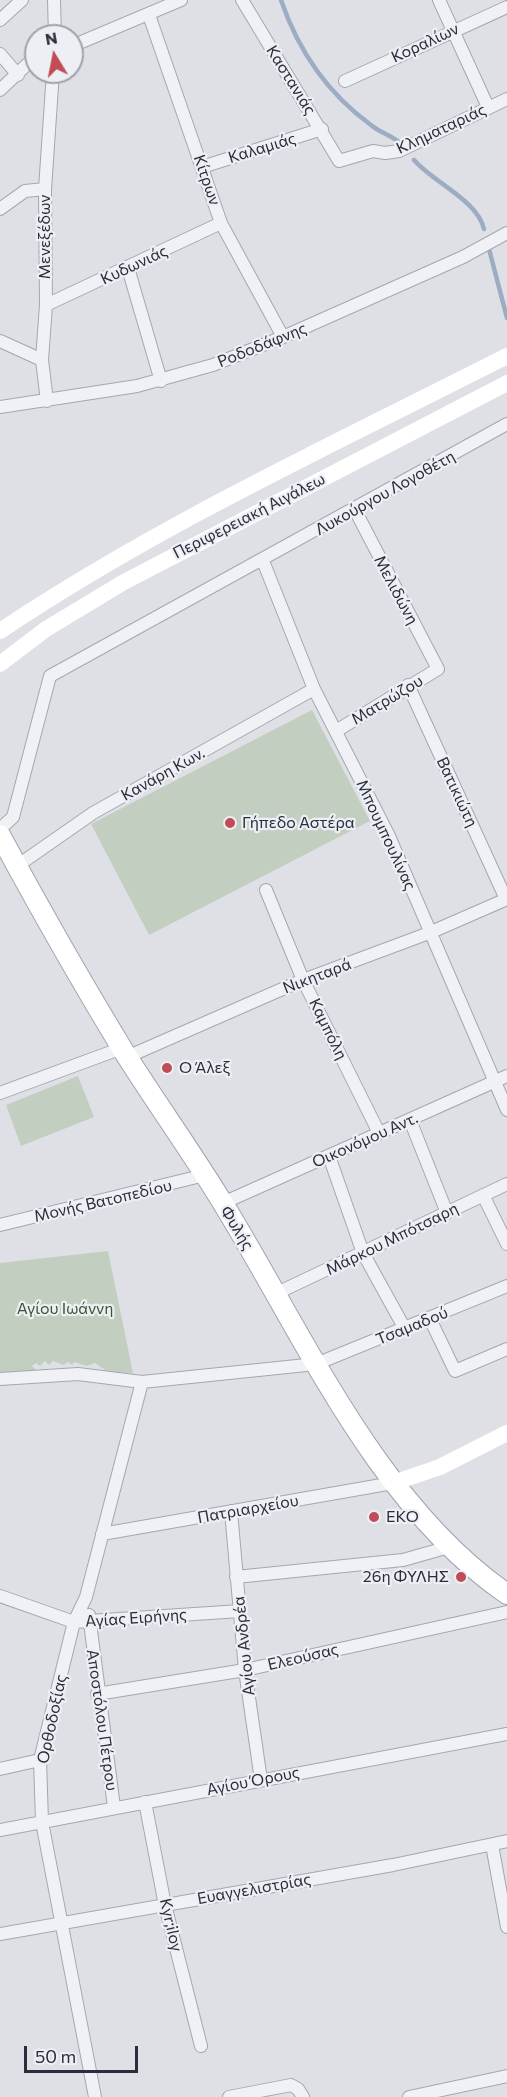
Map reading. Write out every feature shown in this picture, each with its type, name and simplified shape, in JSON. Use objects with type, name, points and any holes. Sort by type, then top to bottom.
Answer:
[{"type":"main road","name":"Περιφερειακή Αιγάλεω","points":[[0,631],[73,584],[182,522],[507,356]]},
{"type":"main road","name":"Περιφερειακή Αιγάλεω","points":[[0,664],[46,629],[124,582],[507,383]]},
{"type":"main road","name":"Φυλής","points":[[0,835],[9,861],[125,1052],[223,1203],[278,1293],[316,1364],[393,1483],[449,1547],[507,1597]]},
{"type":"main road","points":[[393,1483],[440,1467],[507,1433]]},
{"type":"street","points":[[0,20],[21,0]]},
{"type":"street","points":[[54,0],[55,24]]},
{"type":"street","points":[[84,41],[181,0]]},
{"type":"street","name":"Καστανιάς","points":[[242,0],[322,129],[339,161]]},
{"type":"street","points":[[439,0],[488,107]]},
{"type":"street","name":"Κοραλίων","points":[[345,81],[507,7]]},
{"type":"street","name":"Κίτρων","points":[[149,15],[221,223],[283,337]]},
{"type":"street","points":[[0,54],[18,75]]},
{"type":"street","points":[[0,90],[24,69]]},
{"type":"street","name":"Μενεξέδων","points":[[47,401],[42,360],[46,305],[45,189],[52,84]]},
{"type":"street","name":"Κληματαριάς","points":[[339,161],[373,151],[385,153],[399,151],[507,99]]},
{"type":"street","name":"Καλαμιάς","points":[[202,166],[322,129]]},
{"type":"street","points":[[0,209],[25,191],[45,189]]},
{"type":"street","name":"Κυδωνιάς","points":[[46,305],[221,223]]},
{"type":"street","name":"Ροδοδάφνης","points":[[0,407],[161,381],[213,365],[283,337],[463,256],[507,233]]},
{"type":"street","points":[[128,268],[161,381]]},
{"type":"street","points":[[0,341],[42,360]]},
{"type":"street","name":"Λυκούργου Λογοθέτη","points":[[0,829],[13,817],[50,676],[263,561],[507,424]]},
{"type":"street","name":"Μελιδώνη","points":[[355,510],[438,669]]},
{"type":"street","name":"Μπουμπουλίνας","points":[[263,561],[314,689],[389,836],[429,933],[502,1078],[507,1110]]},
{"type":"street","name":"Ματρώζου","points":[[336,731],[438,669]]},
{"type":"street","name":"Βατικιώτη","points":[[408,686],[506,899]]},
{"type":"street","name":"Κανάρη Κων.","points":[[9,861],[314,689]]},
{"type":"street","name":"Καμπόλη","points":[[266,890],[303,980],[380,1133]]},
{"type":"street","name":"Νικηταρά","points":[[0,1093],[125,1052],[303,980],[429,933],[506,899]]},
{"type":"street","name":"Οικονόμου Αντ.","points":[[223,1203],[502,1078]]},
{"type":"street","points":[[410,1120],[447,1213]]},
{"type":"street","points":[[329,1156],[363,1253],[405,1329]]},
{"type":"street","name":"Μονής Βατοπεδίου","points":[[0,1225],[205,1175]]},
{"type":"street","name":"Μάρκου Μπότσαρη","points":[[278,1293],[507,1184]]},
{"type":"street","points":[[483,1195],[507,1244]]},
{"type":"street","name":"Τσαμαδού","points":[[316,1364],[507,1286]]},
{"type":"street","points":[[430,1318],[454,1371],[507,1349]]},
{"type":"street","points":[[0,1379],[78,1374],[142,1382],[316,1364]]},
{"type":"street","name":"Ορθοδοξίας","points":[[95,2097],[42,1822],[40,1761],[74,1622],[86,1597],[142,1382]]},
{"type":"street","name":"Πατριαρχείου","points":[[102,1534],[393,1483]]},
{"type":"street","name":"Αγίου Ανδρέα","points":[[231,1511],[245,1670],[261,1780]]},
{"type":"street","points":[[236,1576],[403,1560],[449,1547]]},
{"type":"street","name":"Αγίας Ειρήνης","points":[[0,1596],[74,1622],[90,1623],[240,1611]]},
{"type":"street","name":"Αποστόλου Πέτρου","points":[[86,1597],[97,1694],[114,1807]]},
{"type":"street","name":"Ελεούσας","points":[[97,1694],[245,1670],[507,1597]]},
{"type":"street","name":"Αγίου Όρους","points":[[0,1830],[507,1734]]},
{"type":"street","points":[[0,1769],[40,1761]]},
{"type":"street","name":"Kyr;iloy","points":[[145,1802],[165,1905],[201,2046]]},
{"type":"street","name":"Ευαγγελιστρίας","points":[[0,1934],[507,1841]]},
{"type":"street","points":[[492,1845],[507,1928]]},
{"type":"street","points":[[409,2097],[430,2095],[507,2076]]},
{"type":"street","points":[[229,2097],[291,2085],[298,2089],[303,2097]]},
{"type":"green space","name":"Γήπεδο Αστέρα","points":[[312,710],[370,821],[149,935],[91,824]]},
{"type":"green space","points":[[78,1076],[94,1117],[21,1146],[6,1105]]},
{"type":"green space","name":"Αγίου Ιωάννη","points":[[108,1251],[133,1373],[108,1372],[95,1363],[87,1366],[74,1362],[72,1365],[68,1362],[64,1365],[53,1361],[49,1365],[45,1361],[40,1366],[36,1363],[32,1366],[38,1372],[0,1374],[0,1263]]},
{"type":"waterway","points":[[281,0],[305,53],[328,85],[355,112],[402,145]]},
{"type":"waterway","points":[[414,160],[464,200],[480,219],[484,229]]},
{"type":"waterway","points":[[489,249],[507,318]]},
{"type":"place","name":"Γήπεδο Αστέρα","points":[[230,823]]},
{"type":"place","name":"Ο Άλεξ","points":[[167,1068]]},
{"type":"place","name":"EKO","points":[[374,1517]]},
{"type":"place","name":"26η ΦΥΛΗΣ","points":[[461,1577]]}]
